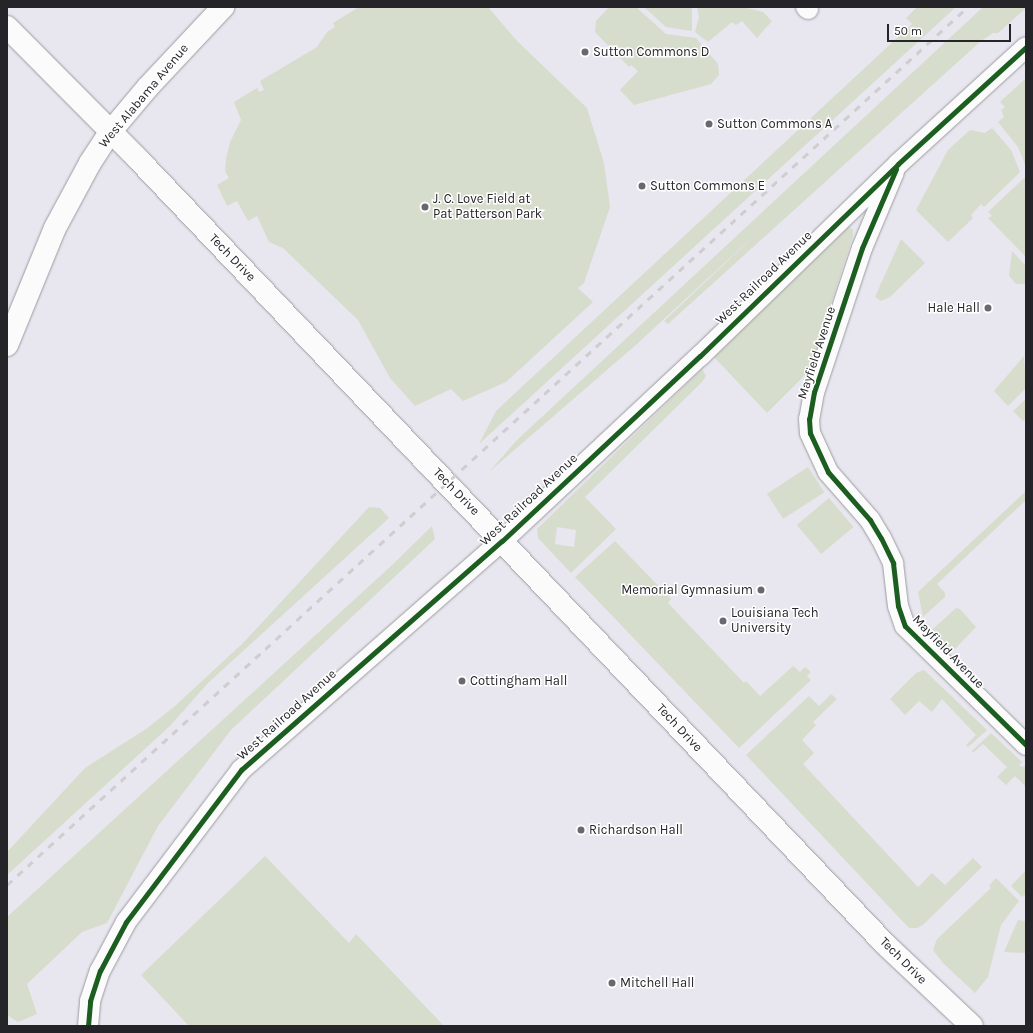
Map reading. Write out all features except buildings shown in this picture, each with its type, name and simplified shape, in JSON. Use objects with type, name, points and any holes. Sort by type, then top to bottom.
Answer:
[{"type":"main road","name":"West Alabama Avenue","points":[[7,345],[55,228],[73,192],[111,131],[182,49],[223,7]]},
{"type":"main road","name":"Tech Drive","points":[[7,27],[111,131],[886,945],[972,1026]]},
{"type":"street","name":"West Railroad Avenue","points":[[88,1026],[90,1001],[109,950],[126,922],[242,770],[502,541],[706,350],[898,164],[1026,47]]},
{"type":"street","name":"Mayfield Avenue","points":[[898,164],[862,248],[814,392],[809,419],[810,433],[828,472],[870,520],[881,538],[893,563],[898,606],[905,626],[1026,745]]},
{"type":"green space","name":"J. C. Love Field at Pat Patterson Park","points":[[359,7],[488,7],[517,41],[587,108],[604,163],[610,207],[584,283],[578,288],[593,302],[506,382],[463,401],[451,389],[415,406],[390,378],[358,320],[283,248],[269,242],[257,216],[248,221],[237,201],[227,206],[217,185],[229,178],[225,171],[226,159],[230,142],[241,120],[234,102],[257,88],[259,92],[264,90],[260,81],[317,47],[327,32],[335,27],[333,23]]},
{"type":"green space","points":[[609,7],[636,7],[666,34],[696,38],[718,64],[719,75],[711,84],[634,105],[620,90],[638,71],[631,65],[629,67],[595,32],[596,21]]},
{"type":"green space","points":[[644,7],[692,7],[692,31],[666,27]]},
{"type":"green space","points":[[697,7],[743,7],[763,12],[772,21],[757,38],[742,21],[736,25],[732,22],[708,42],[695,32],[699,17]]},
{"type":"green space","points":[[917,7],[956,7],[479,444],[496,411],[912,24],[906,18]]},
{"type":"green space","points":[[983,7],[1026,8],[998,33],[993,33],[981,41],[668,324],[664,321],[772,219],[637,344],[489,472],[517,440]]},
{"type":"green space","points":[[1026,78],[1026,167],[1018,147],[998,122],[1004,117],[1001,110],[1005,107],[1000,102]]},
{"type":"green space","points":[[992,128],[1011,150],[1020,172],[984,207],[981,204],[971,215],[973,218],[948,242],[916,210],[948,150],[970,130],[985,133]]},
{"type":"green space","points":[[1024,178],[1026,179],[1026,257],[988,218],[992,216],[988,212]]},
{"type":"green space","points":[[849,226],[853,230],[853,236],[809,371],[767,413],[714,357]]},
{"type":"green space","points":[[901,239],[925,263],[890,297],[881,301],[875,297]]},
{"type":"green space","points":[[1012,251],[1026,266],[1026,284],[1016,284],[1009,276]]},
{"type":"green space","points":[[1024,356],[1026,388],[1008,406],[994,391]]},
{"type":"green space","points":[[702,369],[706,376],[702,382],[585,497],[616,529],[571,573],[538,538],[537,529]],"holes":[[[557,527],[576,530],[574,547],[555,544]]]},
{"type":"green space","points":[[1026,399],[1026,418],[1023,421],[1013,411]]},
{"type":"green space","points":[[808,467],[824,492],[783,519],[767,494]]},
{"type":"green space","points":[[1026,491],[1026,500],[937,584],[945,593],[945,597],[923,617],[918,592]]},
{"type":"green space","points":[[829,498],[853,527],[821,554],[797,525]]},
{"type":"green space","points":[[369,507],[380,508],[389,518],[208,683],[170,726],[7,875],[7,852],[85,768],[146,729],[175,706],[243,643]]},
{"type":"green space","points":[[432,526],[435,539],[231,730],[158,826],[107,923],[82,932],[27,984],[37,1014],[18,1022],[7,1015],[7,917],[390,567]]},
{"type":"green space","points":[[615,541],[671,599],[668,603],[744,683],[746,681],[760,696],[793,666],[800,672],[805,667],[811,672],[807,676],[811,680],[739,748],[575,577]]},
{"type":"green space","points":[[956,608],[960,609],[976,627],[953,651],[932,630]]},
{"type":"green space","points":[[924,670],[987,730],[968,747],[966,745],[976,735],[942,699],[932,712],[919,701],[905,715],[890,699],[916,673]]},
{"type":"green space","points":[[831,694],[837,699],[813,722],[816,725],[802,740],[814,753],[803,764],[918,887],[932,873],[945,885],[973,858],[982,867],[924,924],[917,928],[909,928],[746,755],[809,696],[819,706]]},
{"type":"green space","points":[[991,733],[1022,762],[1019,765],[1022,767],[1026,766],[1026,787],[1015,776],[1006,785],[997,777],[1007,767],[983,744],[973,753],[972,751]]},
{"type":"green space","points":[[265,856],[349,943],[356,934],[444,1026],[189,1026],[141,975]]},
{"type":"green space","points":[[1026,870],[1026,894],[1022,897],[1011,886]]},
{"type":"green space","points":[[996,878],[1019,901],[1001,925],[988,977],[975,993],[943,963],[933,950],[937,939],[991,888],[989,886]]},
{"type":"green space","points":[[1018,920],[1026,921],[1026,953],[1004,952]]},
{"type":"railway","points":[[7,885],[968,7]]},
{"type":"cycle path","points":[[88,1026],[90,1001],[100,971],[126,922],[241,770],[502,541],[700,356],[898,164],[1026,47]]},
{"type":"cycle path","points":[[896,169],[862,248],[814,392],[809,419],[810,433],[828,472],[870,520],[881,538],[893,563],[898,606],[905,626],[1026,745]]},
{"type":"place","name":"Sutton Commons D","points":[[585,52]]},
{"type":"place","name":"Sutton Commons A","points":[[709,124]]},
{"type":"place","name":"Sutton Commons E","points":[[642,186]]},
{"type":"place","name":"J. C. Love Field at Pat Patterson Park","points":[[425,207]]},
{"type":"place","name":"Hale Hall","points":[[988,308]]},
{"type":"place","name":"Memorial Gymnasium","points":[[761,590]]},
{"type":"place","name":"Louisiana Tech University","points":[[723,621]]},
{"type":"place","name":"Cottingham Hall","points":[[462,681]]},
{"type":"place","name":"Richardson Hall","points":[[581,830]]},
{"type":"place","name":"Mitchell Hall","points":[[612,983]]}]
